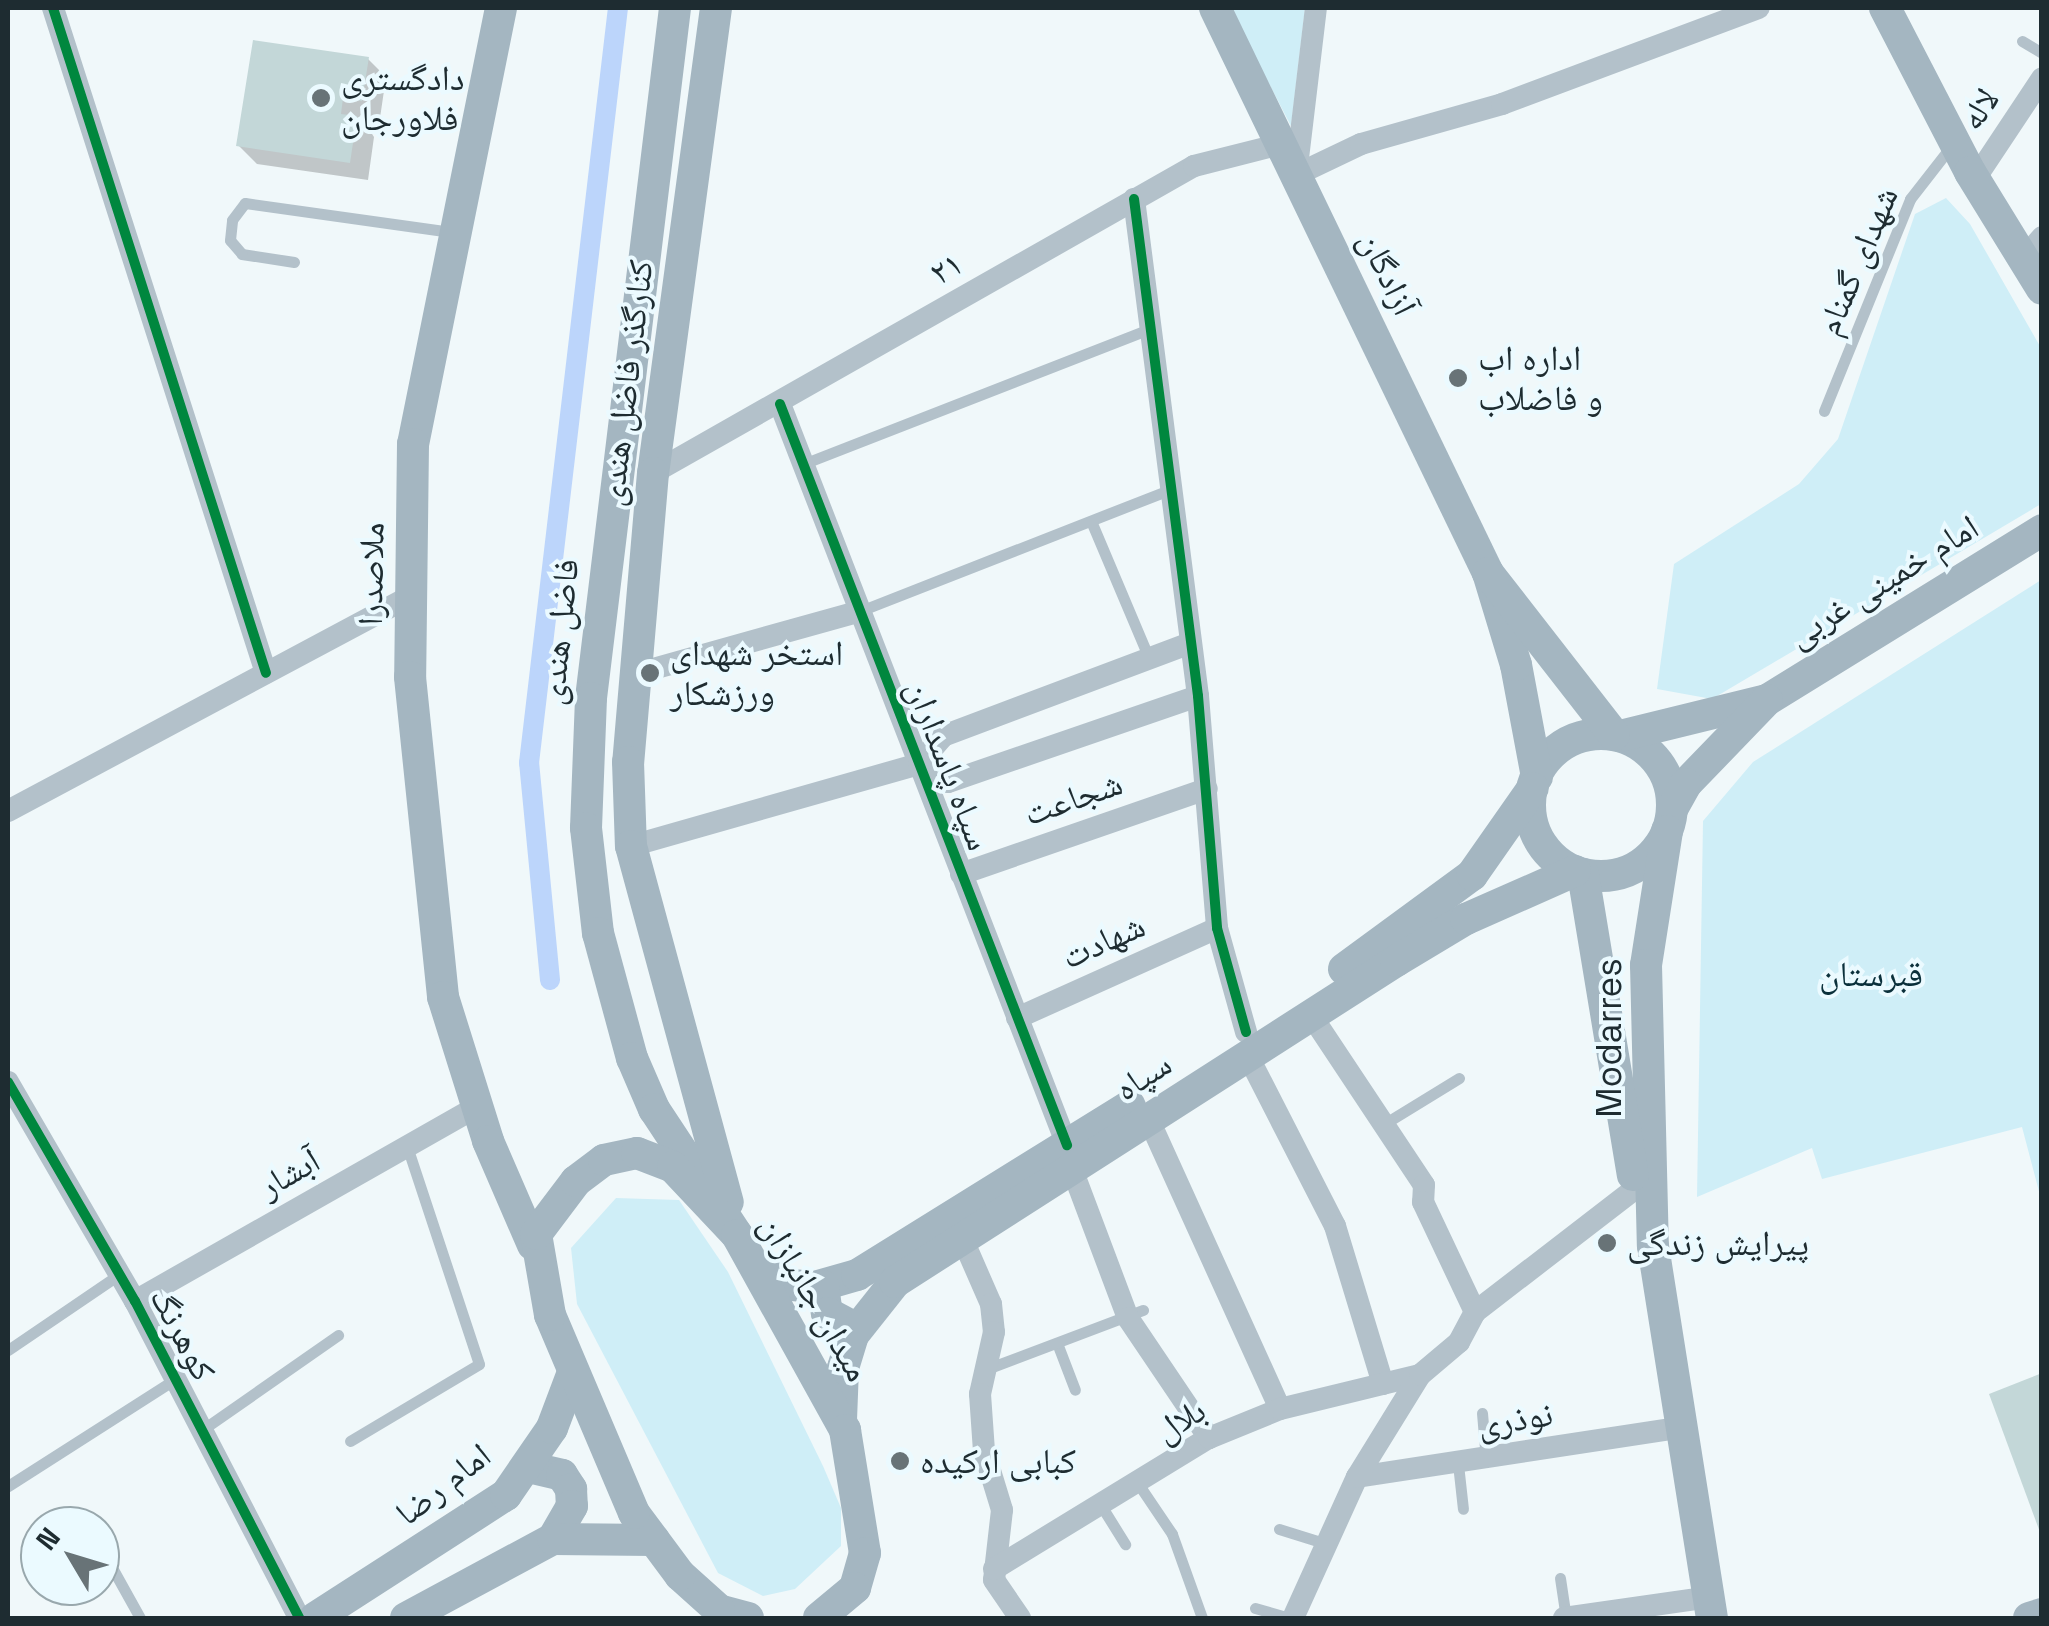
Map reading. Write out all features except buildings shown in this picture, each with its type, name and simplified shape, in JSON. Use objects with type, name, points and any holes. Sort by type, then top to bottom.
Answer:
[{"type":"main road","name":"ملاصدرا","points":[[500,8],[413,444],[410,677],[443,997],[488,1141],[533,1246]]},
{"type":"main road","name":"فاضل هندی","points":[[676,8],[602,602],[586,828],[598,933],[632,1058],[654,1109],[737,1235]]},
{"type":"main road","name":"کنارگذر فاضل هندی","points":[[716,8],[653,473],[635,674],[632,846],[737,1235]]},
{"type":"main road","name":"آزادگان","points":[[1215,8],[1488,573]]},
{"type":"main road","points":[[1889,10],[1975,179],[2032,248],[2042,289]]},
{"type":"main road","name":"امام خمینی غربی","points":[[1670,820],[1686,784],[1766,700],[2042,530]]},
{"type":"main road","points":[[1488,573],[1617,736],[1661,766],[1670,820],[1638,866],[1617,874],[1579,872],[1540,840],[1516,666],[1488,573]]},
{"type":"main road","name":"امام خمینی غربی","points":[[1617,736],[1766,700]]},
{"type":"main road","points":[[1535,782],[1568,742],[1617,736]]},
{"type":"main road","name":"سپاه","points":[[840,1422],[843,1368],[857,1329],[895,1282],[963,1240],[1069,1157],[1149,1120],[1472,875],[1535,782]]},
{"type":"main road","name":"Modarres","points":[[1670,820],[1646,965],[1653,1246],[1711,1608]]},
{"type":"main road","name":"سپاه","points":[[823,1286],[857,1275],[1069,1157],[1247,1044],[1311,1015],[1466,918],[1579,872]]},
{"type":"main road","name":"Modarres","points":[[1579,872],[1635,1189],[1653,1246]]},
{"type":"main road","name":"میدان جانبازان","points":[[533,1246],[576,1181],[604,1160],[636,1152],[673,1168],[737,1235],[840,1422],[865,1553],[856,1588],[828,1617]]},
{"type":"main road","points":[[533,1246],[574,1372],[634,1513],[719,1610],[748,1618]]},
{"type":"main road","points":[[756,1267],[792,1285],[823,1286],[827,1313],[857,1329]]},
{"type":"main road","name":"امام رضا","points":[[315,1618],[464,1526],[506,1495],[528,1467],[566,1400],[574,1372]]},
{"type":"main road","points":[[528,1467],[562,1475],[571,1489],[572,1506],[554,1540]]},
{"type":"main road","points":[[406,1618],[554,1540],[654,1540]]},
{"type":"main road","points":[[2029,1618],[2042,1614]]},
{"type":"street","points":[[53,8],[266,674]]},
{"type":"street","points":[[1296,174],[1316,8]]},
{"type":"street","points":[[1296,174],[1361,144],[1502,104],[1758,8]]},
{"type":"street","name":"لاله","points":[[1975,179],[2042,78]]},
{"type":"street","name":"۲۱","points":[[653,473],[1194,166],[1281,144]]},
{"type":"street","points":[[1134,199],[1198,696],[1217,928],[1247,1044],[1335,1226],[1384,1384]]},
{"type":"street","name":"سپاه پاسداران","points":[[780,404],[1069,1157],[1135,1314],[1209,1438]]},
{"type":"street","points":[[8,811],[411,596]]},
{"type":"street","points":[[635,674],[860,611]]},
{"type":"street","points":[[632,846],[919,764],[943,736],[1190,643]]},
{"type":"street","points":[[919,764],[948,782],[1198,696]]},
{"type":"street","name":"شجاعت","points":[[961,874],[1207,789]]},
{"type":"street","name":"شهادت","points":[[1017,1018],[1217,928]]},
{"type":"street","points":[[1311,1015],[1424,1185],[1423,1202],[1475,1312]]},
{"type":"street","name":"کوهرنگ","points":[[8,1082],[135,1301],[299,1618]]},
{"type":"street","name":"آبشار","points":[[135,1301],[477,1107]]},
{"type":"street","points":[[1149,1120],[1280,1410]]},
{"type":"street","name":"بلال","points":[[1292,1618],[1357,1476],[1420,1374],[1458,1342],[1475,1312],[1635,1189]]},
{"type":"street","points":[[963,1240],[991,1304],[994,1332],[984,1370],[984,1451],[1002,1510],[994,1570],[1020,1618]]},
{"type":"street","name":"بلال","points":[[994,1570],[1139,1486],[1209,1438],[1280,1410],[1420,1374]]},
{"type":"street","name":"نوذری","points":[[1357,1476],[1486,1460],[1683,1427]]},
{"type":"street","points":[[1565,1618],[1711,1608]]},
{"type":"lane","points":[[2022,41],[2042,53]]},
{"type":"lane","name":"شهدای گمنام","points":[[1824,411],[1910,199],[1955,142]]},
{"type":"lane","points":[[294,262],[242,254],[230,240],[232,220],[245,203],[455,232]]},
{"type":"lane","points":[[803,464],[1151,328]]},
{"type":"lane","points":[[860,611],[1172,490]]},
{"type":"lane","points":[[1092,521],[1148,656]]},
{"type":"lane","points":[[1384,1124],[1458,1078]]},
{"type":"lane","points":[[350,1440],[478,1364],[407,1146]]},
{"type":"lane","points":[[8,1350],[120,1274]]},
{"type":"lane","points":[[984,1370],[1135,1314]]},
{"type":"lane","points":[[202,1430],[338,1335]]},
{"type":"lane","points":[[1057,1344],[1076,1390]]},
{"type":"lane","points":[[8,1486],[175,1379]]},
{"type":"lane","points":[[1482,1413],[1486,1460]]},
{"type":"lane","points":[[1458,1464],[1462,1509]]},
{"type":"lane","points":[[1139,1486],[1172,1534],[1202,1618]]},
{"type":"lane","points":[[1102,1506],[1125,1544]]},
{"type":"lane","points":[[1279,1529],[1324,1544]]},
{"type":"lane","points":[[1560,1578],[1565,1618]]},
{"type":"lane","points":[[120,1582],[140,1618]]},
{"type":"lane","points":[[1256,1608],[1292,1618]]},
{"type":"green space","points":[[1230,8],[1305,8],[1291,126]]},
{"type":"green space","points":[[1946,198],[1970,224],[2041,348],[2041,504],[1712,699],[1657,689],[1674,564],[1799,484],[1838,439],[1915,214]]},
{"type":"green space","name":"قبرستان","points":[[2041,580],[2041,1199],[2022,1127],[1822,1179],[1812,1148],[1697,1197],[1703,821],[1753,762]]},
{"type":"green space","points":[[616,1198],[679,1200],[728,1272],[823,1466],[841,1508],[841,1546],[795,1589],[763,1596],[718,1573],[577,1304],[571,1248]]},
{"type":"waterway","points":[[550,980],[529,763],[618,8]]},
{"type":"cycle path","points":[[53,8],[266,673]]},
{"type":"cycle path","points":[[1134,199],[1198,696],[1217,928],[1246,1032]]},
{"type":"cycle path","points":[[780,404],[1067,1145]]},
{"type":"cycle path","points":[[8,1082],[135,1301],[299,1618]]},
{"type":"place","name":"دادگستری فلاورجان","points":[[321,98]]},
{"type":"place","name":"اداره اب و فاضلاب","points":[[1458,378]]},
{"type":"place","name":"استخر شهدای ورزشکار","points":[[650,673]]},
{"type":"place","name":"پیرایش زندگی","points":[[1607,1243]]},
{"type":"place","name":"کبابی ارکیده","points":[[900,1461]]}]
